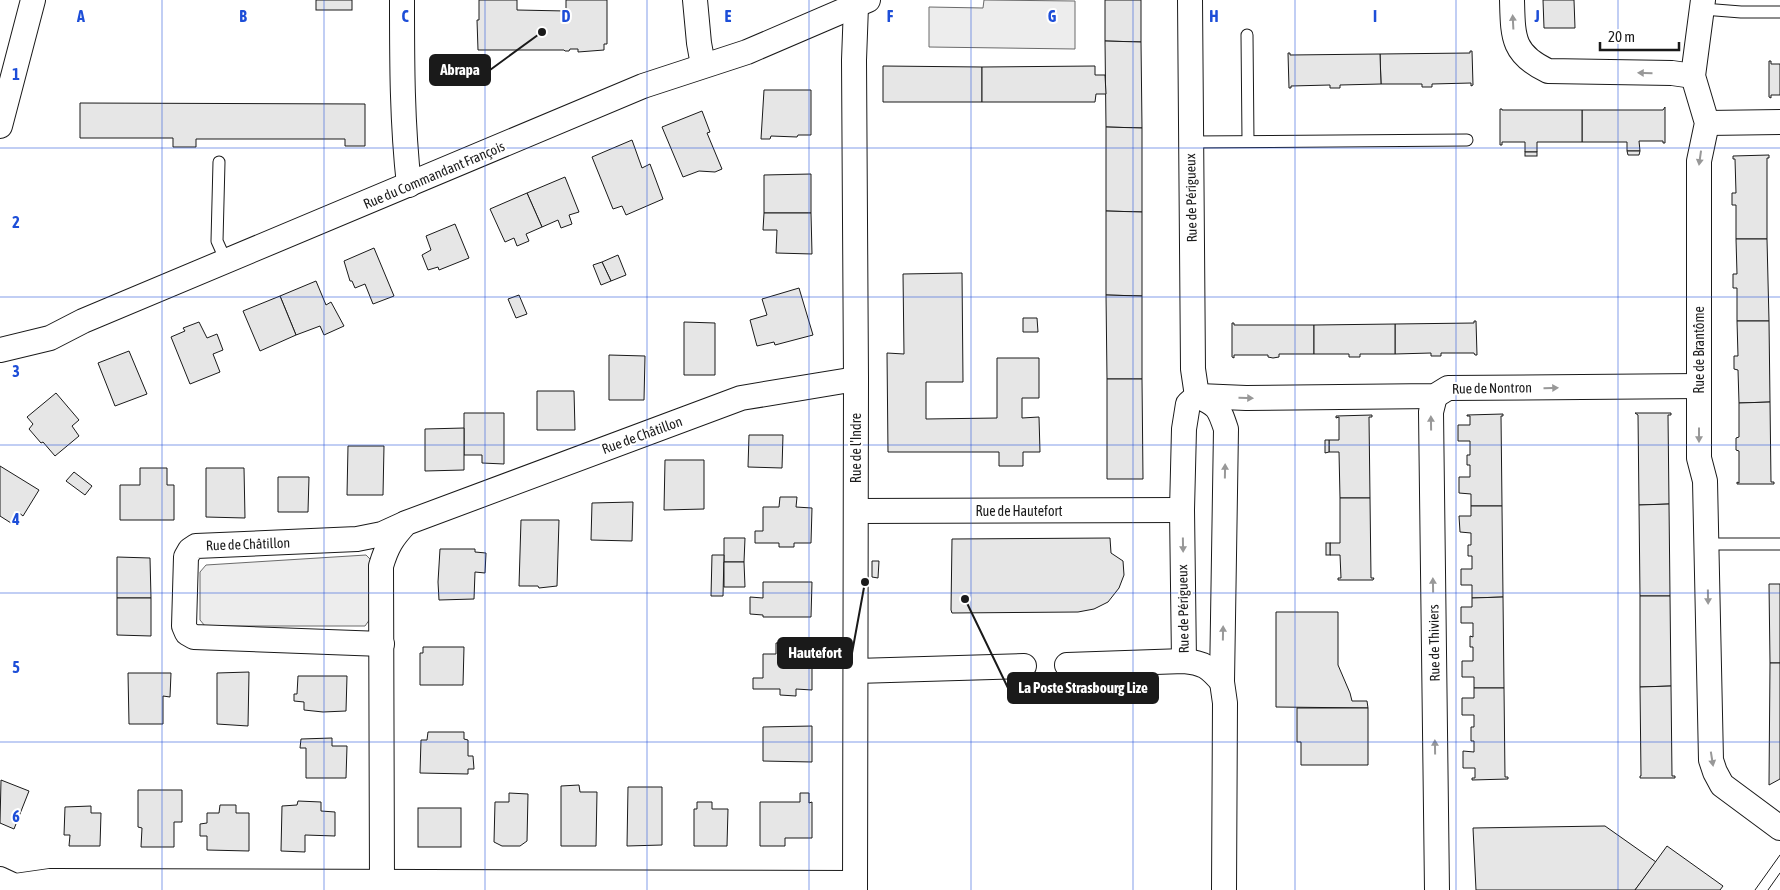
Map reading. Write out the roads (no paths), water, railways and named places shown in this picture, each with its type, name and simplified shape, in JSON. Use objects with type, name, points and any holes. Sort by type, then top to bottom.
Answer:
[{"type":"street","points":[[0,126],[33,0]]},
{"type":"street","points":[[402,0],[402,104],[405,150],[410,185]]},
{"type":"street","points":[[695,0],[699,43],[704,65]]},
{"type":"street","name":"Rue de Périgueux","points":[[1190,0],[1193,369],[1197,396],[1188,404],[1185,414],[1182,510],[1184,661],[1199,663],[1211,669],[1222,682]]},
{"type":"street","points":[[1512,0],[1512,28],[1515,40],[1522,54],[1532,64],[1548,71],[1672,73],[1694,76],[1703,5]]},
{"type":"street","name":"Rue du Commandant François","points":[[0,350],[50,338],[83,321],[644,86],[747,52],[864,2]]},
{"type":"street","name":"Rue de l'Indre","points":[[855,886],[856,379],[854,60],[864,2]]},
{"type":"street","name":"Rue de Brantôme","points":[[1694,76],[1707,123],[1699,161],[1699,458],[1706,482],[1711,760],[1722,785],[1780,828]]},
{"type":"street","points":[[1707,123],[1780,122]]},
{"type":"street","name":"Rue de Châtillon","points":[[382,644],[194,637],[187,634],[184,626],[186,557],[190,550],[196,546],[356,539],[382,534],[406,523],[741,398],[856,379]]},
{"type":"street","name":"Rue de Nontron","points":[[1197,396],[1246,398],[1435,396],[1440,391],[1448,388],[1699,386]]},
{"type":"street","points":[[1197,396],[1214,403],[1226,429],[1222,682],[1224,703],[1224,890]]},
{"type":"street","name":"Rue de Thiviers","points":[[1435,396],[1431,419],[1437,890]]},
{"type":"street","name":"Rue de Hautefort","points":[[856,512],[1182,510]]},
{"type":"street","name":"Rue de Châtillon","points":[[382,882],[381,566],[392,538],[406,523]]},
{"type":"street","points":[[1067,665],[1184,661]]},
{"type":"street","points":[[856,671],[1024,666]]},
{"type":"street","points":[[10,885],[50,881],[855,886]]},
{"type":"lane","points":[[1703,5],[1741,12],[1780,12]]},
{"type":"lane","points":[[1247,35],[1248,141]]},
{"type":"lane","points":[[1191,142],[1466,140]]},
{"type":"lane","points":[[219,162],[217,241],[226,261]]},
{"type":"lane","points":[[1707,544],[1780,544]]},
{"type":"tram line","points":[[1755,890],[1780,855]]},
{"type":"tram line","points":[[1768,890],[1780,873]]},
{"type":"place","name":"Abrapa","points":[[542,32]]},
{"type":"place","name":"Hautefort","points":[[865,582]]},
{"type":"place","name":"La Poste Strasbourg Lize","points":[[965,599]]}]
